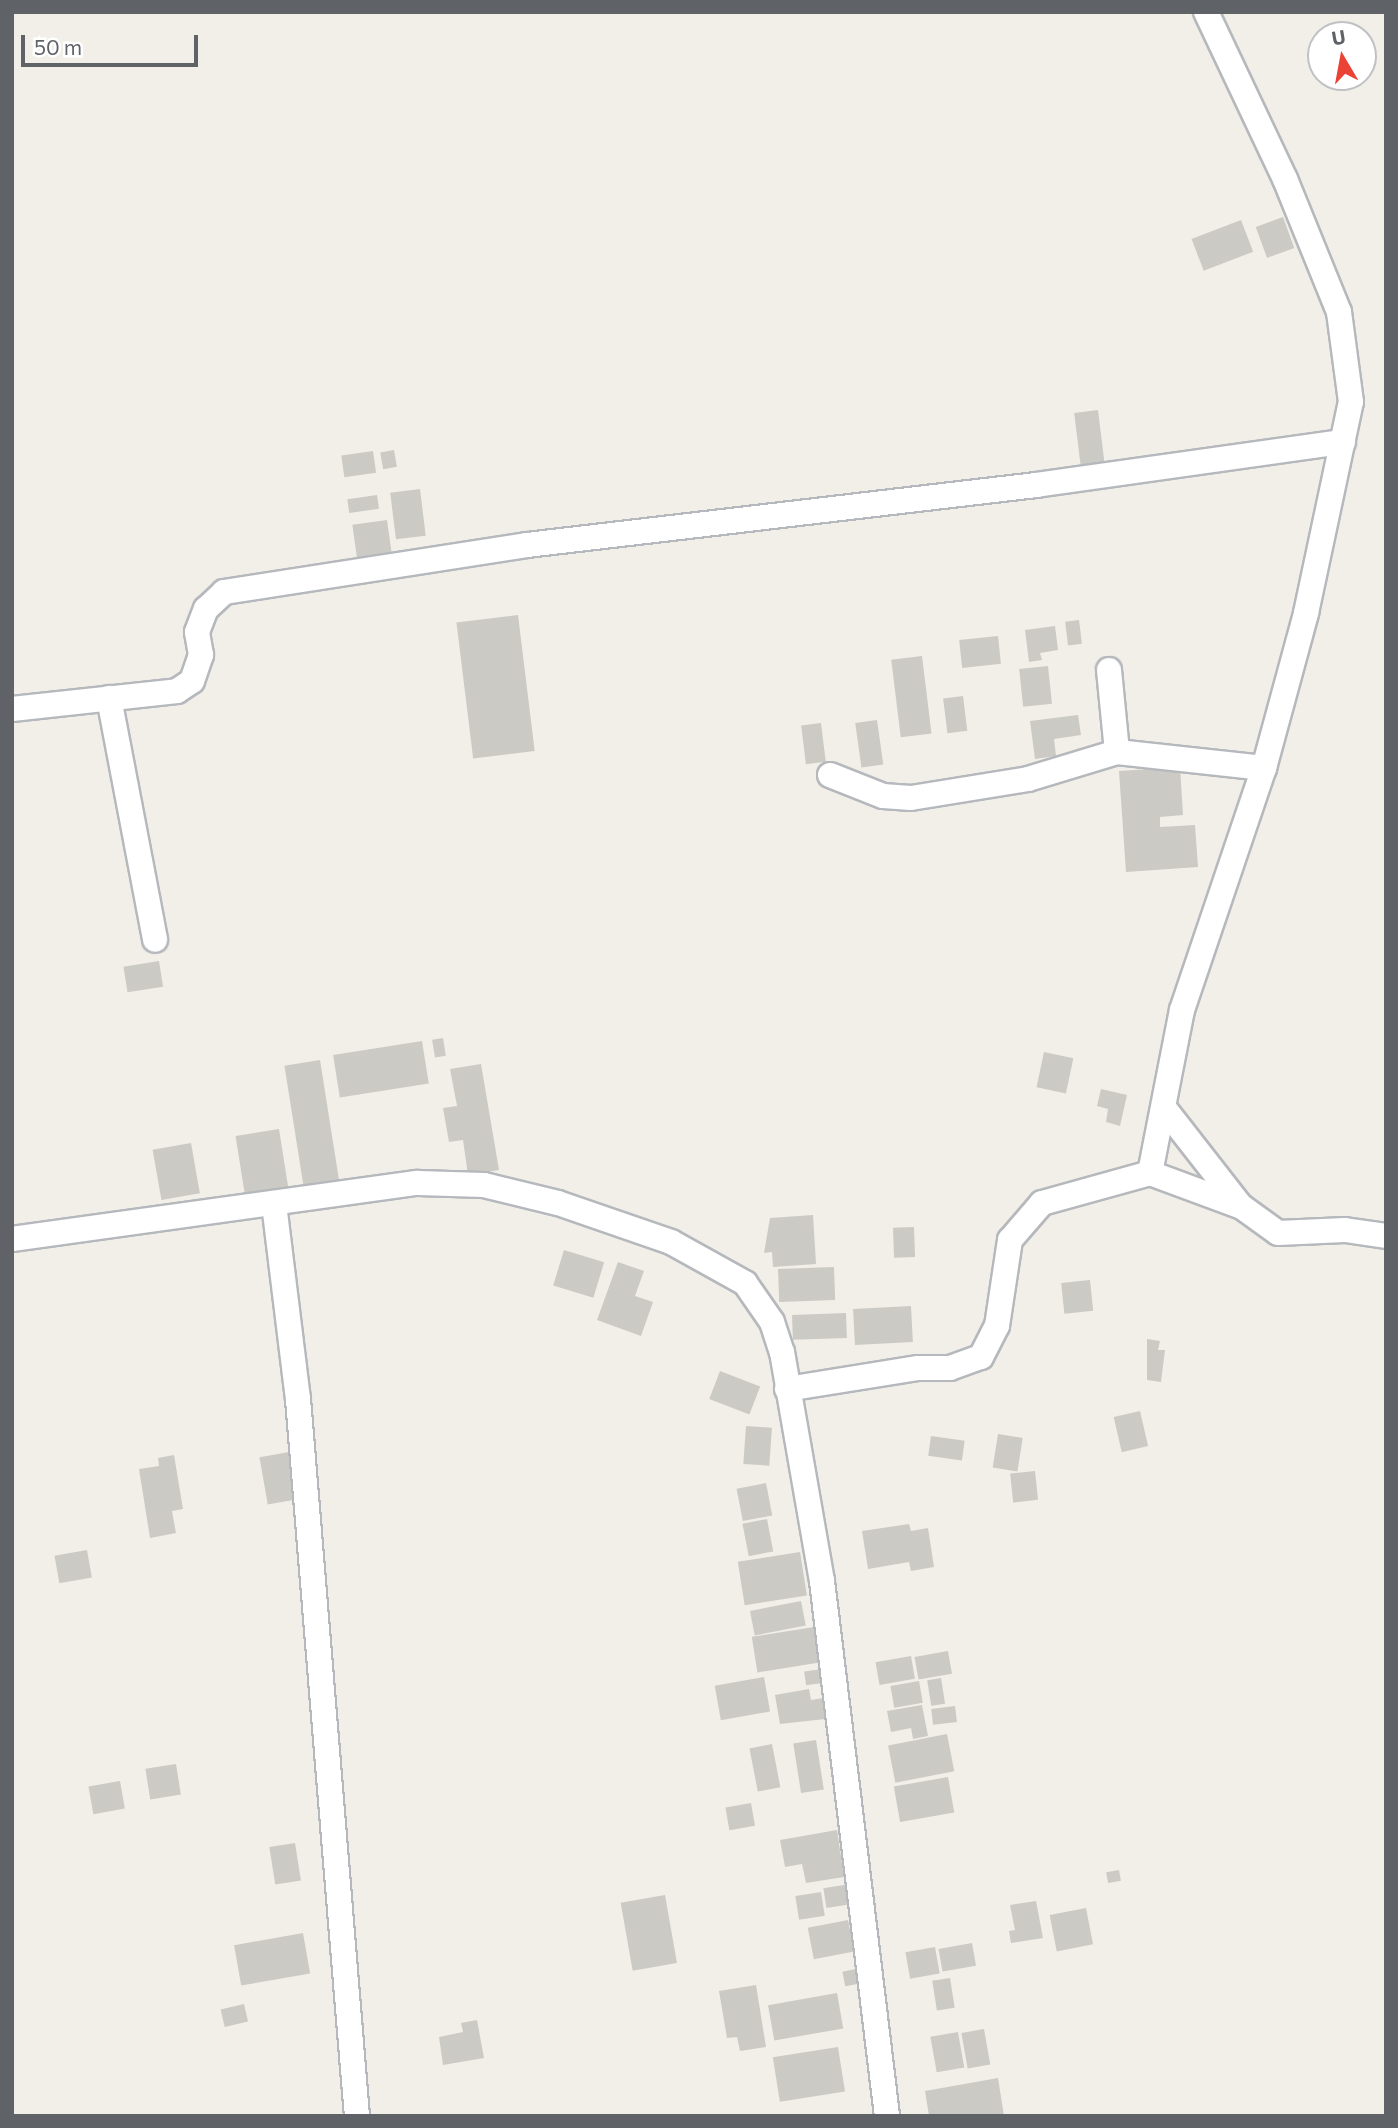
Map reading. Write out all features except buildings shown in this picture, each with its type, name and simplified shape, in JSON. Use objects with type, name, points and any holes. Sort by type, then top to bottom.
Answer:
[{"type":"street","points":[[1150,1173],[1182,1010],[1264,768],[1351,402],[1339,312],[1285,179],[1206,12]]},
{"type":"street","points":[[12,709],[177,691],[192,681],[201,655],[197,632],[206,609],[224,592],[527,545],[1036,485],[1343,442]]},
{"type":"street","points":[[1109,670],[1117,752]]},
{"type":"street","points":[[109,698],[155,940]]},
{"type":"street","points":[[830,775],[883,796],[911,798],[1028,779],[1117,752],[1264,768]]},
{"type":"street","points":[[1164,1108],[1242,1207]]},
{"type":"street","points":[[787,1389],[918,1368],[950,1368],[981,1357],[997,1326],[1010,1240],[1042,1203],[1150,1173],[1242,1207],[1278,1233],[1345,1230],[1386,1236]]},
{"type":"street","points":[[12,1239],[418,1183],[484,1185],[641,1231],[704,1257],[746,1283],[772,1322],[787,1389],[824,1594],[887,2116]]},
{"type":"street","points":[[274,1204],[298,1399],[357,2116]]}]
